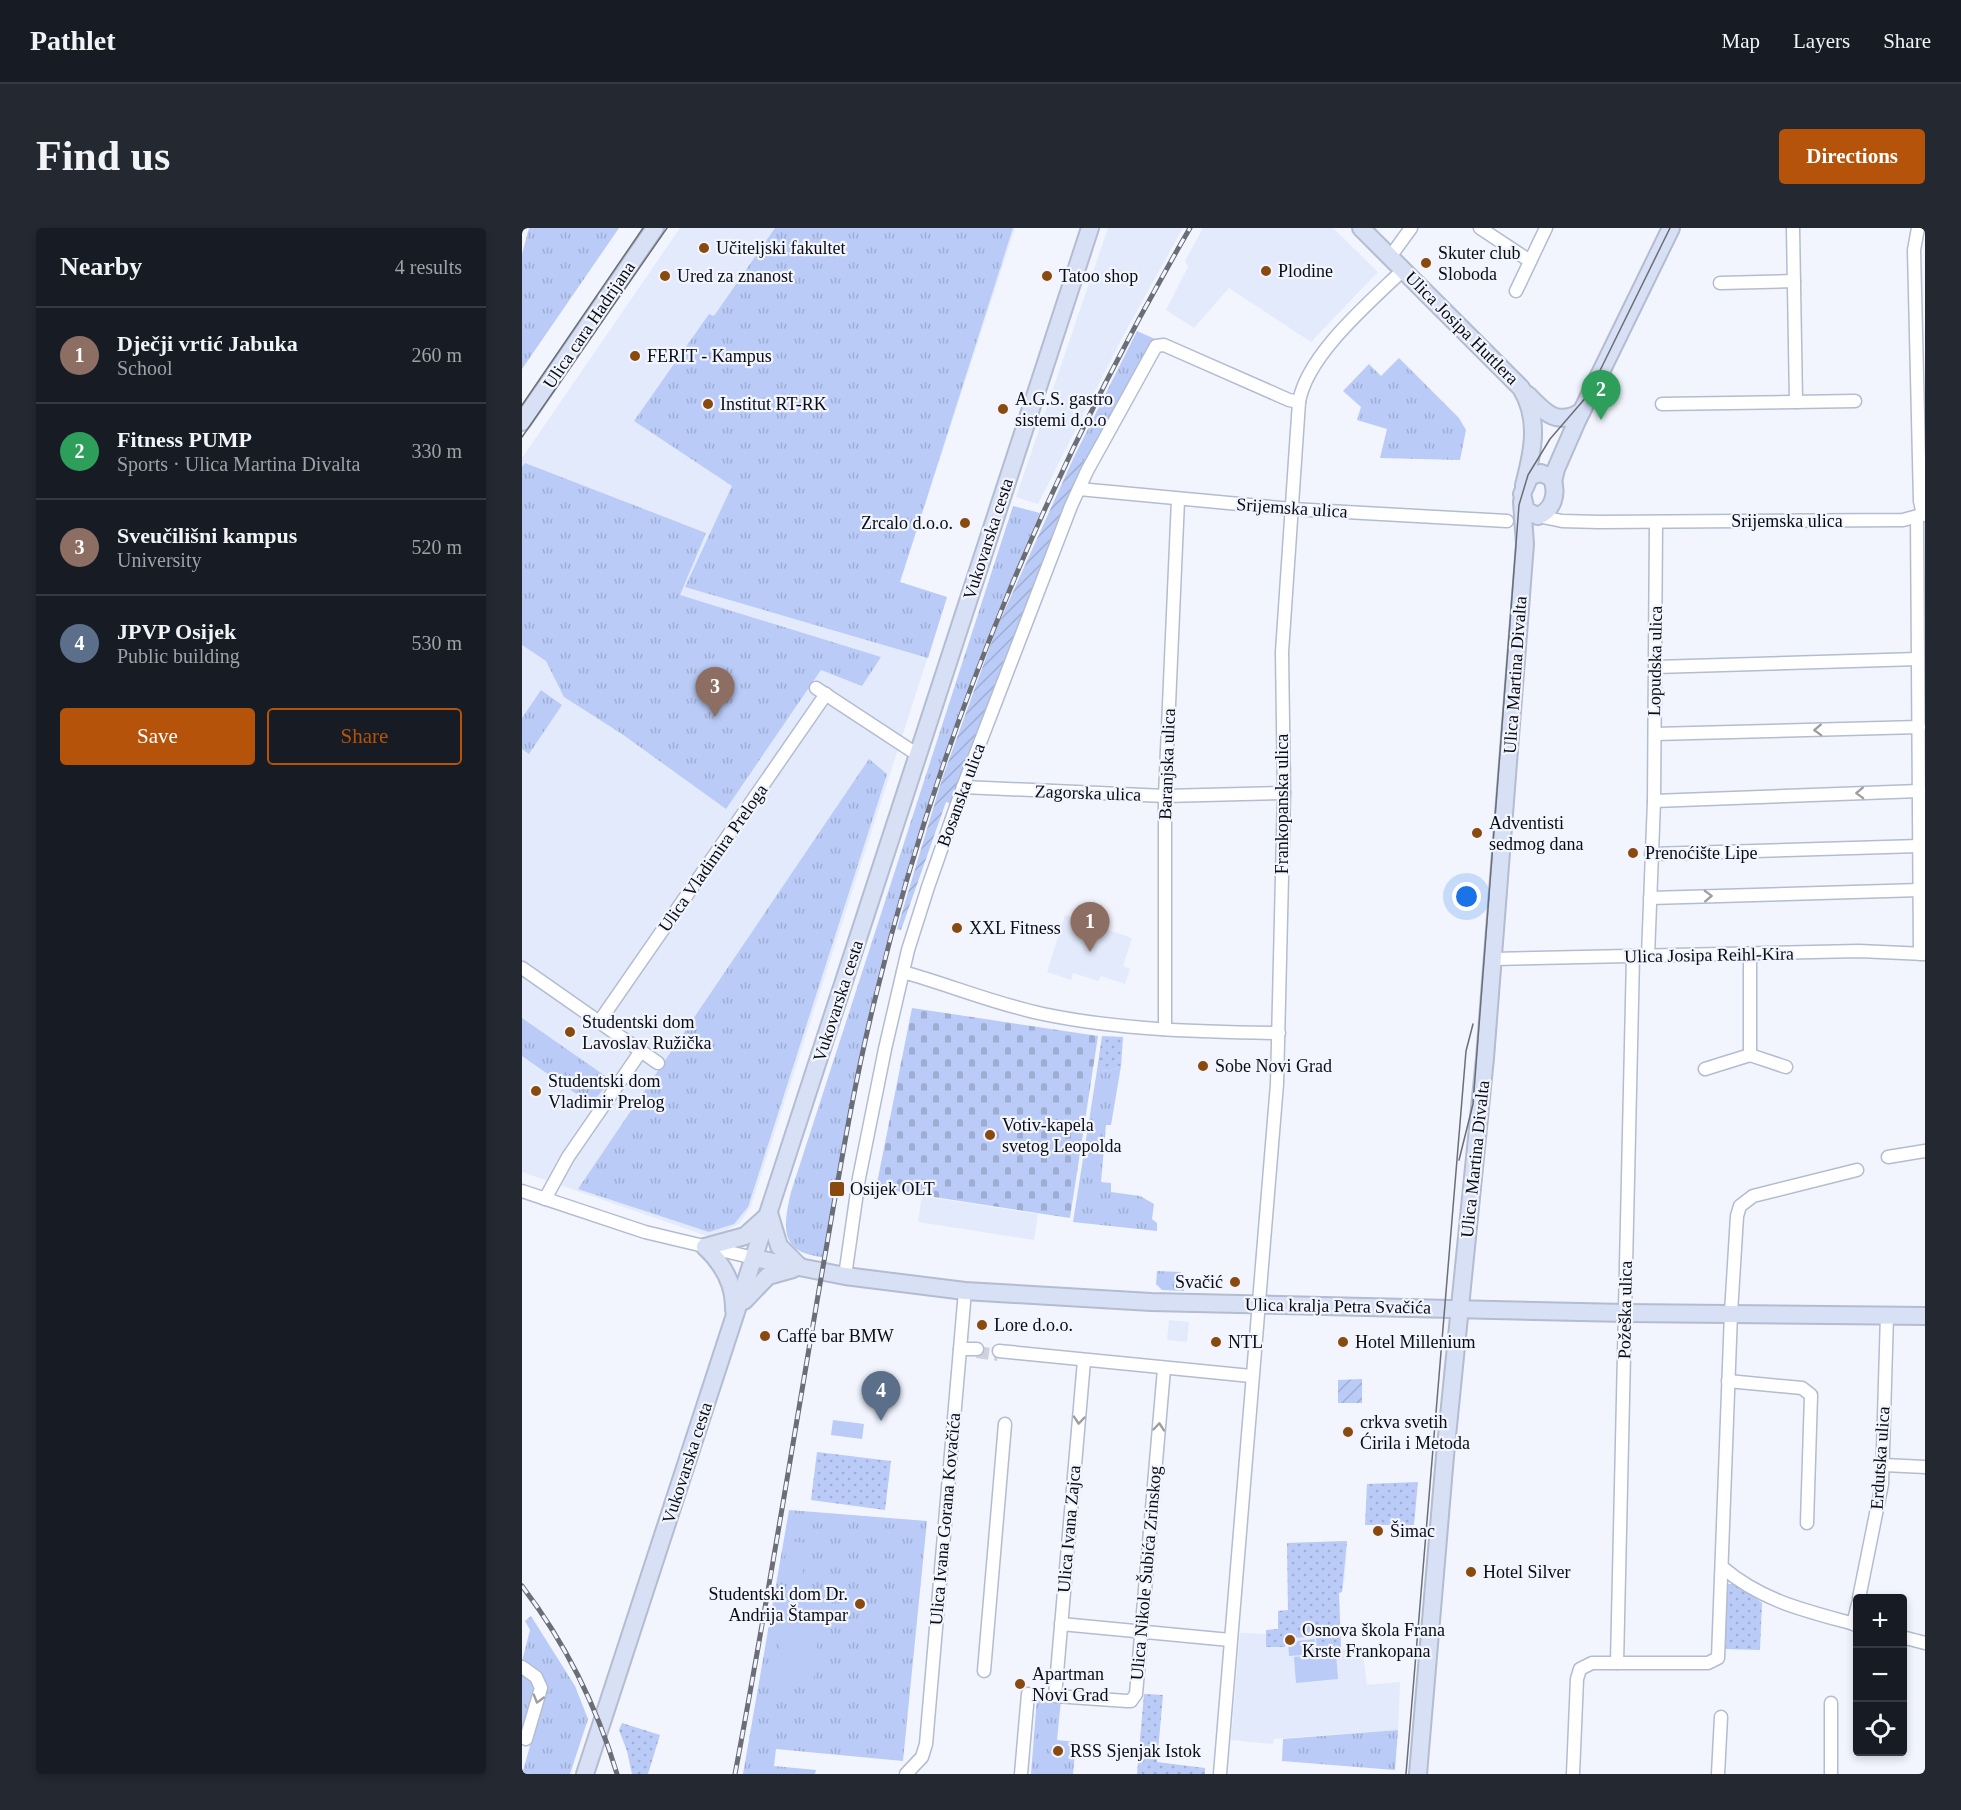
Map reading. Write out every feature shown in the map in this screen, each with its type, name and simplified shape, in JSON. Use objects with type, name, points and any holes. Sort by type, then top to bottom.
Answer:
[{"type":"main road","name":"Ulica cara Hadrijana","points":[[522,422],[655,228]]},
{"type":"main road","name":"Vukovarska cesta","points":[[585,1774],[1090,228]]},
{"type":"main road","name":"Ulica Josipa Huttlera","points":[[1361,228],[1521,388],[1532,413],[1533,443],[1524,485]]},
{"type":"main road","points":[[1545,475],[1580,416],[1671,228]]},
{"type":"main road","points":[[1521,388],[1555,418],[1580,416]]},
{"type":"main road","name":"Ulica Josipa Huttlera","points":[[1533,443],[1545,475]]},
{"type":"main road","points":[[1545,475],[1554,500],[1548,509],[1538,516],[1530,514],[1522,504],[1524,485],[1530,476],[1545,475]]},
{"type":"main road","name":"Ulica Martina Divalta","points":[[1418,1774],[1493,959],[1525,538],[1522,504]]},
{"type":"main road","name":"Ulica Martina Divalta","points":[[1525,538],[1538,516]]},
{"type":"main road","points":[[734,1320],[735,1300],[728,1277],[705,1246],[745,1236],[769,1212],[779,1246],[800,1268]]},
{"type":"main road","name":"Ulica kralja Petra Svačića","points":[[754,1258],[845,1276],[965,1291],[1151,1302],[1625,1313],[1925,1316]]},
{"type":"main road","points":[[734,1320],[759,1283],[777,1272],[800,1268]]},
{"type":"street","points":[[1390,257],[1411,228]]},
{"type":"street","points":[[1480,228],[1530,261]]},
{"type":"street","points":[[1516,291],[1546,228]]},
{"type":"street","points":[[1793,228],[1796,402]]},
{"type":"street","points":[[1916,228],[1914,250],[1921,419],[1920,501],[1922,516],[1918,659],[1922,954]]},
{"type":"street","name":"Frankopanska ulica","points":[[1220,1774],[1251,1376],[1277,1084],[1284,793],[1282,652],[1299,402],[1305,381],[1320,356],[1403,270]]},
{"type":"street","points":[[1720,283],[1794,281]]},
{"type":"street","name":"Bosanska ulica","points":[[845,1276],[866,1145],[903,972],[918,918],[963,787],[1079,489],[1153,351],[1161,344],[1288,400],[1299,402]]},
{"type":"street","points":[[1662,404],[1855,401]]},
{"type":"street","name":"Srijemska ulica","points":[[1079,489],[1292,509],[1506,520]]},
{"type":"street","name":"Baranjska ulica","points":[[1165,1029],[1165,796],[1178,500]]},
{"type":"street","points":[[1554,500],[1559,512],[1576,521]]},
{"type":"street","points":[[1522,504],[1506,520],[1517,526],[1525,538]]},
{"type":"street","name":"Srijemska ulica","points":[[1538,516],[1576,521],[1656,522],[1922,516]]},
{"type":"street","name":"Lopudska ulica","points":[[1648,956],[1654,801],[1656,522]]},
{"type":"street","points":[[1656,667],[1918,659]]},
{"type":"street","name":"Ulica Vladimira Preloga","points":[[599,1022],[821,691],[918,755]]},
{"type":"street","points":[[1654,734],[1919,727]]},
{"type":"street","name":"Zagorska ulica","points":[[963,787],[1165,796],[1284,793]]},
{"type":"street","points":[[1654,801],[1919,791]]},
{"type":"street","points":[[1651,854],[1919,846]]},
{"type":"street","points":[[1650,898],[1920,890]]},
{"type":"street","name":"Ulica Josipa Reihl-Kira","points":[[1493,959],[1859,951],[1922,954]]},
{"type":"street","points":[[1750,954],[1750,1054]]},
{"type":"street","name":"Požeška ulica","points":[[1617,1663],[1633,957]]},
{"type":"street","points":[[522,969],[658,1063]]},
{"type":"street","points":[[903,972],[970,994],[1044,1014],[1165,1029],[1279,1032]]},
{"type":"street","points":[[545,1199],[568,1157],[641,1051]]},
{"type":"street","points":[[1704,1069],[1750,1054],[1786,1067]]},
{"type":"street","points":[[1888,1157],[1925,1151]]},
{"type":"street","points":[[1573,1774],[1577,1679],[1580,1669],[1585,1665],[1708,1663],[1718,1658],[1728,1381],[1737,1216],[1745,1200],[1753,1196],[1857,1170]]},
{"type":"street","points":[[522,1191],[645,1232],[754,1258]]},
{"type":"street","name":"Ulica Ivana Gorana Kovačića","points":[[906,1774],[922,1756],[926,1747],[971,1350],[965,1291]]},
{"type":"street","name":"Erdutska ulica","points":[[1860,1594],[1884,1465],[1887,1315]]},
{"type":"street","points":[[1000,1353],[1251,1376]]},
{"type":"street","name":"Ulica Ivana Zajca","points":[[1055,1696],[1084,1361]]},
{"type":"street","name":"Ulica Nikole Šubića Zrinskog","points":[[1055,1696],[1131,1701],[1137,1690],[1164,1369]]},
{"type":"street","points":[[1728,1381],[1802,1388],[1811,1395],[1807,1523]]},
{"type":"street","points":[[984,1671],[1005,1424]]},
{"type":"street","points":[[1884,1465],[1925,1467]]},
{"type":"street","points":[[1722,1567],[1740,1582],[1768,1599],[1853,1623]]},
{"type":"street","points":[[1061,1624],[1230,1640]]},
{"type":"street","points":[[1907,1638],[1925,1643]]},
{"type":"street","points":[[522,1667],[536,1677],[541,1688],[524,1738],[522,1752]]},
{"type":"street","points":[[1021,1774],[1028,1694]]},
{"type":"street","points":[[1831,1703],[1831,1774]]},
{"type":"street","points":[[1718,1774],[1721,1717]]},
{"type":"shaded area","points":[[680,228],[1015,228],[900,582],[947,597],[751,1206],[740,1223],[713,1238],[522,1172],[522,458]]},
{"type":"shaded area","points":[[1108,228],[1183,228],[1124,334],[1038,504],[1016,497]]},
{"type":"shaded area","points":[[1203,228],[1333,228],[1378,272],[1311,342],[1229,288],[1194,328],[1166,310],[1188,267],[1185,261]]},
{"type":"shaded area","points":[[1065,915],[1132,938],[1123,966],[1130,969],[1125,984],[1101,976],[1098,981],[1073,973],[1071,980],[1047,972]]},
{"type":"shaded area","points":[[922,1196],[1038,1214],[1034,1240],[918,1222]]},
{"type":"shaded area","points":[[1169,1320],[1189,1322],[1187,1342],[1167,1340]]},
{"type":"shaded area","name":"Osnova škola Frana Krste Frankopana","points":[[1347,1541],[1345,1577],[1342,1592],[1339,1593],[1341,1649],[1362,1647],[1367,1685],[1400,1682],[1398,1730],[1274,1739],[1273,1744],[1231,1740],[1240,1633],[1266,1634],[1266,1630],[1278,1629],[1278,1611],[1288,1610],[1287,1543]]},
{"type":"green space","points":[[529,228],[619,228],[522,369],[522,254]]},
{"type":"green space","points":[[775,228],[1013,228],[900,582],[947,597],[928,658],[685,587],[732,486],[634,421],[709,314],[714,316]]},
{"type":"green space","points":[[1137,331],[1155,339],[1087,463],[1074,457]]},
{"type":"green space","points":[[1399,358],[1459,418],[1466,430],[1460,460],[1380,458],[1387,429],[1357,420],[1361,407],[1343,391],[1369,364],[1381,376]]},
{"type":"green space","points":[[1074,457],[1087,463],[953,804],[946,802],[901,930],[897,929],[942,779],[997,627]]},
{"type":"green space","points":[[525,463],[706,533],[680,595],[881,657],[862,686],[821,670],[726,809],[622,734],[564,697],[546,661],[522,645],[522,467]]},
{"type":"green space","points":[[1013,506],[1040,513],[969,687],[947,746],[909,864],[868,1019],[823,1257],[809,1254],[798,1250],[787,1236],[786,1216],[791,1192]]},
{"type":"green space","points":[[541,690],[562,705],[529,754],[522,749],[522,718]]},
{"type":"green space","points":[[869,759],[887,774],[748,1207],[734,1224],[709,1232],[578,1189]]},
{"type":"green space","points":[[912,1008],[1098,1036],[1070,1218],[876,1188]]},
{"type":"green space","points":[[522,1018],[611,1080],[591,1104],[522,1056]]},
{"type":"green space","points":[[1102,1036],[1123,1037],[1121,1066],[1110,1071],[1097,1070]]},
{"type":"green space","points":[[1121,1066],[1111,1125],[1106,1125],[1101,1182],[1111,1183],[1111,1192],[1140,1196],[1154,1204],[1152,1219],[1157,1223],[1157,1231],[1073,1222],[1097,1070],[1110,1071]]},
{"type":"green space","points":[[1157,1271],[1181,1272],[1184,1291],[1162,1290],[1156,1284]]},
{"type":"green space","points":[[1362,1379],[1362,1403],[1338,1403],[1338,1380]]},
{"type":"green space","points":[[833,1420],[864,1424],[862,1439],[831,1435]]},
{"type":"green space","points":[[817,1452],[891,1461],[885,1510],[811,1500]]},
{"type":"green space","points":[[1418,1482],[1414,1525],[1365,1525],[1367,1484]]},
{"type":"green space","points":[[789,1510],[927,1521],[903,1761],[776,1749],[774,1766],[816,1770],[815,1774],[743,1774]]},
{"type":"green space","points":[[787,1541],[806,1543],[802,1581],[783,1579]]},
{"type":"green space","points":[[1347,1541],[1342,1592],[1339,1593],[1341,1649],[1317,1651],[1316,1637],[1285,1638],[1285,1647],[1266,1647],[1266,1630],[1278,1629],[1278,1611],[1288,1610],[1287,1543]]},
{"type":"green space","points":[[1726,1584],[1737,1584],[1762,1603],[1760,1650],[1725,1649]]},
{"type":"green space","points":[[787,1586],[826,1590],[823,1613],[785,1610]]},
{"type":"green space","points":[[783,1613],[820,1618],[813,1685],[775,1681]]},
{"type":"green space","points":[[531,1616],[575,1686],[588,1719],[570,1774],[522,1774],[546,1690],[522,1661],[530,1630],[525,1621]]},
{"type":"green space","points":[[1315,1639],[1316,1654],[1289,1656],[1288,1642]]},
{"type":"green space","points":[[1336,1653],[1338,1679],[1296,1683],[1294,1657]]},
{"type":"green space","points":[[522,1671],[538,1686],[525,1732],[522,1731]]},
{"type":"green space","points":[[1144,1694],[1163,1695],[1157,1762],[1205,1768],[1205,1774],[1137,1774]]},
{"type":"green space","points":[[1037,1697],[1061,1700],[1057,1740],[1076,1742],[1073,1774],[1031,1774]]},
{"type":"green space","points":[[622,1723],[660,1735],[648,1774],[632,1774],[619,1730]]},
{"type":"green space","points":[[1398,1730],[1395,1770],[1282,1761],[1283,1739]]},
{"type":"tunnel","points":[[977,1352],[998,1355]]},
{"type":"tram line","points":[[522,405],[643,228]]},
{"type":"tram line","points":[[522,437],[667,228]]},
{"type":"tram line","points":[[1459,1160],[1473,1104],[1519,505],[1528,475],[1550,439],[1588,395],[1670,228]]},
{"type":"tram line","points":[[1406,1774],[1466,1051],[1473,1024]]},
{"type":"railway","points":[[735,1774],[852,1103],[867,1031],[902,895],[967,698],[1005,601],[1091,411],[1190,228]]},
{"type":"railway","points":[[522,1586],[552,1629],[578,1676],[600,1724],[617,1774]]},
{"type":"place","name":"Učiteljski fakultet","points":[[704,248]]},
{"type":"place","name":"Skuter club Sloboda","points":[[1426,263]]},
{"type":"place","name":"Plodine","points":[[1266,271]]},
{"type":"place","name":"Ured za znanost","points":[[665,276]]},
{"type":"place","name":"Tatoo shop","points":[[1047,276]]},
{"type":"place","name":"FERIT - Kampus","points":[[635,356]]},
{"type":"place","name":"Institut RT-RK","points":[[708,404]]},
{"type":"place","name":"A.G.S. gastro sistemi d.o.o","points":[[1003,409]]},
{"type":"place","name":"Fitness PUMP","points":[[1601,420]]},
{"type":"place","name":"Zrcalo d.o.o.","points":[[965,523]]},
{"type":"place","name":"Sveučilišni kampus","points":[[715,717]]},
{"type":"place","name":"Adventisti sedmog dana","points":[[1477,833]]},
{"type":"place","name":"Prenoćište Lipe","points":[[1633,853]]},
{"type":"place","name":"XXL Fitness","points":[[957,928]]},
{"type":"place","name":"Dječji vrtić Jabuka","points":[[1090,952]]},
{"type":"place","name":"Studentski dom Lavoslav Ružička","points":[[570,1032]]},
{"type":"place","name":"Sobe Novi Grad","points":[[1203,1066]]},
{"type":"place","name":"Studentski dom Vladimir Prelog","points":[[536,1091]]},
{"type":"place","name":"Votiv-kapela svetog Leopolda","points":[[990,1135]]},
{"type":"place","name":"Osijek OLT","points":[[837,1189]]},
{"type":"place","name":"Svačić","points":[[1235,1282]]},
{"type":"place","name":"Lore d.o.o.","points":[[982,1325]]},
{"type":"place","name":"Caffe bar BMW","points":[[765,1336]]},
{"type":"place","name":"NTL","points":[[1216,1342]]},
{"type":"place","name":"Hotel Millenium","points":[[1343,1342]]},
{"type":"place","name":"JPVP Osijek","points":[[881,1421]]},
{"type":"place","name":"crkva svetih Ćirila i Metoda","points":[[1348,1432]]},
{"type":"place","name":"Šimac","points":[[1378,1531]]},
{"type":"place","name":"Hotel Silver","points":[[1471,1572]]},
{"type":"place","name":"Studentski dom Dr. Andrija Štampar","points":[[860,1604]]},
{"type":"place","name":"Osnova škola Frana Krste Frankopana","points":[[1290,1640]]},
{"type":"place","name":"Apartman Novi Grad","points":[[1020,1684]]},
{"type":"place","name":"RSS Sjenjak Istok","points":[[1058,1751]]}]
